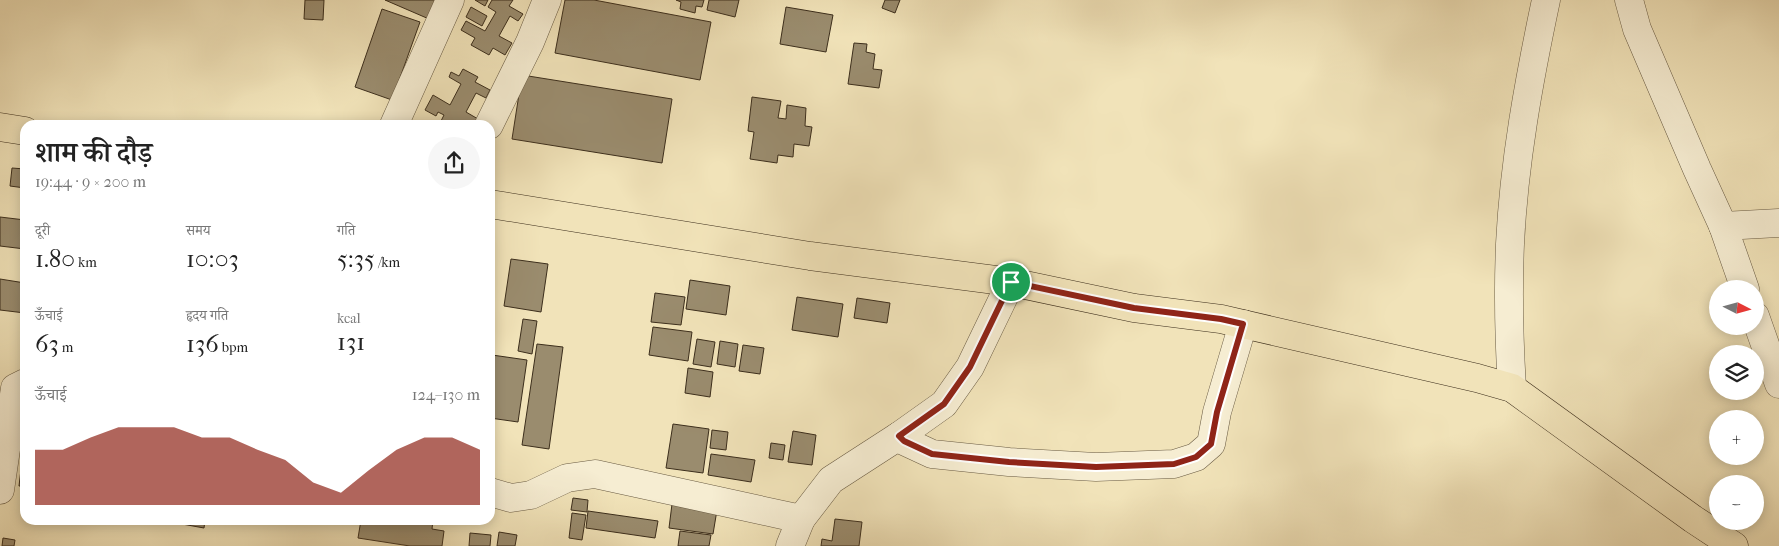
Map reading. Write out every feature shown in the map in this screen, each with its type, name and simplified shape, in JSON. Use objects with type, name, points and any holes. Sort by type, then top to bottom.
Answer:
[{"type":"main road","points":[[0,127],[20,130]]},
{"type":"main road","points":[[495,205],[810,256],[1011,282],[1134,308],[1221,319],[1398,358],[1477,378],[1512,388],[1677,508],[1734,546]]},
{"type":"street","points":[[396,120],[450,0]]},
{"type":"street","points":[[492,120],[530,42],[547,0]]},
{"type":"street","points":[[1512,388],[1508,324],[1510,243],[1522,130],[1532,67],[1546,0]]},
{"type":"street","points":[[1629,0],[1638,29],[1697,169],[1724,226],[1743,280]]},
{"type":"street","points":[[1724,226],[1779,222]]},
{"type":"street","points":[[790,546],[801,519],[831,480],[944,404],[970,367],[1011,282]]},
{"type":"street","points":[[899,436],[904,441],[932,454],[1009,462],[1096,467],[1174,464],[1196,457],[1211,444],[1217,412],[1243,324]]},
{"type":"street","points":[[1762,335],[1779,384]]},
{"type":"street","points":[[0,490],[20,396]]},
{"type":"street","points":[[495,493],[511,498],[531,495],[567,478],[595,474],[801,519]]},
{"type":"building","points":[[305,0],[324,0],[323,20],[304,19]]},
{"type":"building","points":[[385,0],[437,0],[429,19]]},
{"type":"building","points":[[475,0],[488,0],[485,6]]},
{"type":"building","points":[[492,0],[513,0],[509,6],[523,14],[518,21],[510,16],[499,36],[512,43],[505,55],[493,48],[489,55],[471,45],[475,38],[461,30],[466,21],[485,31],[496,12],[488,7]]},
{"type":"building","points":[[565,0],[594,0],[711,22],[700,80],[555,53]]},
{"type":"building","points":[[676,0],[704,0],[702,7],[696,6],[695,13],[680,9],[681,2]]},
{"type":"building","points":[[709,0],[739,0],[735,17],[707,10]]},
{"type":"building","points":[[885,0],[900,0],[895,13],[882,8]]},
{"type":"building","points":[[471,7],[487,16],[482,26],[466,17]]},
{"type":"building","points":[[786,7],[833,15],[826,52],[780,44]]},
{"type":"building","points":[[382,9],[420,22],[392,100],[355,87]]},
{"type":"building","points":[[854,43],[867,44],[866,52],[875,54],[873,69],[882,70],[879,88],[848,84]]},
{"type":"building","points":[[463,69],[478,77],[475,82],[490,90],[486,98],[476,93],[466,112],[478,120],[442,120],[444,115],[438,112],[436,116],[425,110],[433,95],[450,105],[461,84],[449,77],[451,72],[459,76]]},
{"type":"building","points":[[522,75],[672,99],[662,163],[512,139]]},
{"type":"building","points":[[752,97],[781,101],[778,118],[786,119],[787,105],[806,108],[805,126],[812,127],[809,146],[794,144],[793,157],[778,155],[777,163],[750,159],[754,132],[748,131]]},
{"type":"building","points":[[12,168],[20,169],[20,187],[10,186]]},
{"type":"building","points":[[0,217],[20,219],[20,248],[0,246]]},
{"type":"building","points":[[511,259],[548,264],[541,312],[504,306]]},
{"type":"building","points":[[0,279],[20,282],[20,312],[0,310]]},
{"type":"building","points":[[690,280],[730,286],[726,315],[686,309]]},
{"type":"building","points":[[655,293],[685,297],[681,325],[651,322]]},
{"type":"building","points":[[797,297],[843,304],[838,337],[792,330]]},
{"type":"building","points":[[857,298],[890,303],[887,323],[854,318]]},
{"type":"building","points":[[523,319],[537,321],[532,354],[518,351]]},
{"type":"building","points":[[653,327],[692,332],[688,361],[649,355]]},
{"type":"building","points":[[697,339],[715,342],[711,367],[693,364]]},
{"type":"building","points":[[720,341],[738,344],[735,367],[717,364]]},
{"type":"building","points":[[537,344],[563,347],[549,449],[522,445]]},
{"type":"building","points":[[743,345],[764,348],[760,374],[739,371]]},
{"type":"building","points":[[495,355],[527,360],[518,422],[495,419]]},
{"type":"building","points":[[688,368],[713,372],[710,397],[685,393]]},
{"type":"building","points":[[16,418],[20,418],[20,448],[12,447]]},
{"type":"building","points":[[673,424],[709,429],[703,473],[666,468]]},
{"type":"building","points":[[712,430],[728,432],[726,450],[710,448]]},
{"type":"building","points":[[793,431],[816,435],[812,465],[788,462]]},
{"type":"building","points":[[771,443],[785,445],[783,460],[769,458]]},
{"type":"building","points":[[711,454],[755,460],[751,482],[708,475]]},
{"type":"building","points":[[573,498],[588,500],[587,512],[571,510]]},
{"type":"building","points":[[672,504],[717,510],[713,534],[669,528]]},
{"type":"building","points":[[588,511],[658,521],[655,538],[586,528]]},
{"type":"building","points":[[572,513],[586,515],[582,540],[569,538]]},
{"type":"building","points":[[835,519],[862,522],[859,546],[821,546],[822,539],[832,541]]},
{"type":"building","points":[[188,525],[204,525],[204,528]]},
{"type":"building","points":[[360,525],[432,525],[432,529],[444,531],[442,546],[410,546],[358,538]]},
{"type":"building","points":[[680,531],[711,535],[709,546],[678,546]]},
{"type":"building","points":[[499,532],[517,535],[515,546],[497,546]]},
{"type":"building","points":[[470,533],[491,535],[490,546],[469,546]]},
{"type":"building","points":[[3,538],[15,540],[14,546],[2,546]]},
{"type":"route","points":[[1011,282],[1134,308],[1221,319],[1243,324],[1217,412],[1211,444],[1196,457],[1174,464],[1096,467],[1009,462],[932,454],[904,441],[899,436],[944,404],[970,367],[1011,282]]}]
